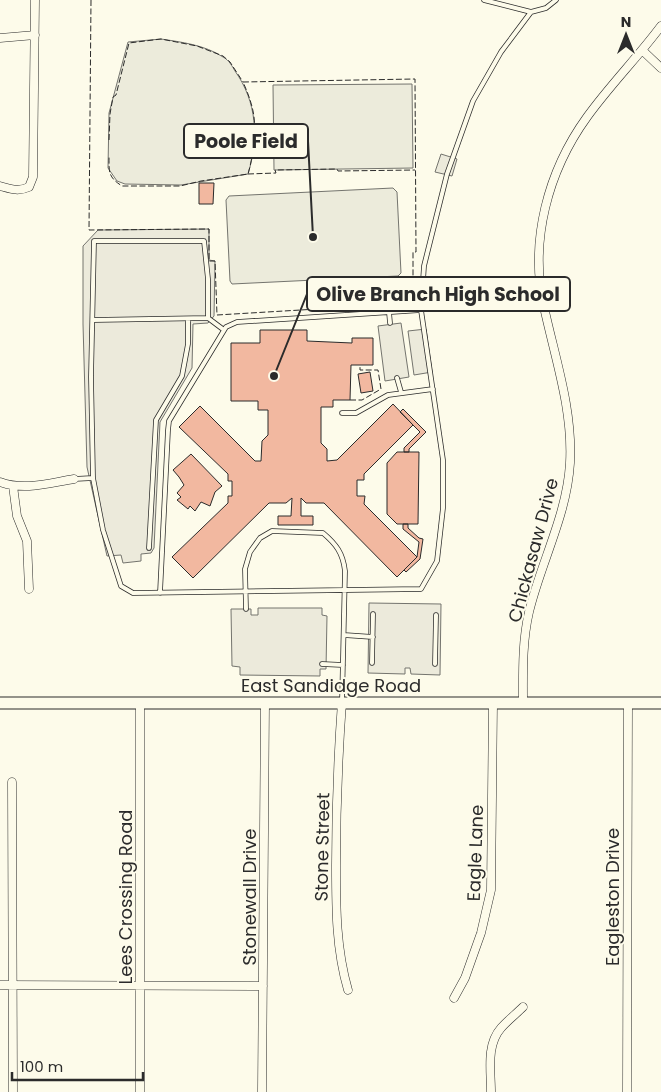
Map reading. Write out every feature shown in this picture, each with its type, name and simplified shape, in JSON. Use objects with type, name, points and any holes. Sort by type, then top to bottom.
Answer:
[{"type":"street","points":[[0,186],[15,190],[29,187],[34,170],[35,0]]},
{"type":"street","name":"Chickasaw Drive","points":[[523,703],[523,663],[528,614],[565,499],[570,462],[570,430],[566,402],[543,305],[540,282],[540,241],[543,216],[556,173],[572,139],[600,100],[661,26]]},
{"type":"street","points":[[0,38],[35,35]]},
{"type":"street","points":[[642,50],[661,68]]},
{"type":"street","points":[[0,482],[13,486],[27,487],[74,479]]},
{"type":"street","points":[[13,486],[17,516],[27,540],[29,589]]},
{"type":"street","name":"Stonewall Drive","points":[[262,1092],[265,702]]},
{"type":"street","name":"Stone Street","points":[[342,702],[337,803],[336,905],[338,950],[348,990]]},
{"type":"street","name":"Eagle Lane","points":[[454,998],[458,993],[481,933],[491,890],[493,702]]},
{"type":"street","name":"East Sandidge Road","points":[[0,703],[661,703]]},
{"type":"street","name":"Lees Crossing Road","points":[[140,703],[140,1092]]},
{"type":"street","name":"Eagleston Drive","points":[[627,1092],[628,703]]},
{"type":"street","points":[[12,782],[12,1092]]},
{"type":"street","points":[[0,985],[263,986]]},
{"type":"street","points":[[492,1092],[492,1052],[494,1039],[502,1026],[524,1007]]},
{"type":"lane","points":[[484,0],[531,12],[546,8],[556,0]]},
{"type":"lane","points":[[208,318],[208,279],[204,241],[94,241],[91,377],[93,478],[103,530],[121,586],[133,593],[421,589],[437,561],[442,508],[443,460],[421,310],[424,266],[447,174],[474,101],[501,52],[531,12]]},
{"type":"lane","points":[[160,593],[169,420],[226,327],[237,322],[421,310]]},
{"type":"lane","points":[[389,312],[390,324]]},
{"type":"lane","points":[[149,548],[156,420],[182,376],[188,344],[188,318]]},
{"type":"lane","points":[[93,320],[208,318],[224,330]]},
{"type":"lane","points":[[397,378],[401,392]]},
{"type":"lane","points":[[342,413],[356,413],[388,395],[433,389]]},
{"type":"lane","points":[[74,479],[93,478]]},
{"type":"lane","points":[[246,609],[245,569],[250,552],[260,538],[272,531],[323,533],[337,546],[342,556],[345,571],[342,702]]},
{"type":"lane","points":[[372,663],[373,614]]},
{"type":"lane","points":[[435,664],[436,615]]},
{"type":"lane","points":[[344,634],[373,637]]},
{"type":"lane","points":[[322,664],[343,665]]},
{"type":"shaded area","points":[[161,39],[209,50],[229,61],[248,95],[252,108],[255,134],[252,161],[248,174],[181,185],[125,184],[117,181],[108,168],[109,113],[128,42]]},
{"type":"shaded area","points":[[412,84],[413,168],[274,170],[273,85]]},
{"type":"shaded area","points":[[441,154],[457,159],[452,176],[435,172]]},
{"type":"shaded area","points":[[393,188],[397,192],[401,273],[398,276],[232,284],[230,281],[226,200],[229,196]]},
{"type":"shaded area","points":[[209,229],[209,260],[215,261],[214,316],[208,323],[193,324],[192,368],[160,422],[154,548],[151,553],[141,554],[141,561],[123,563],[121,555],[107,556],[87,467],[83,246],[98,230]]},
{"type":"shaded area","points":[[401,323],[409,377],[385,381],[378,326]]},
{"type":"shaded area","points":[[426,329],[432,372],[414,375],[408,331]]},
{"type":"shaded area","points":[[369,603],[441,604],[440,675],[411,674],[410,668],[405,668],[405,674],[368,673]]},
{"type":"shaded area","points":[[258,608],[322,608],[322,615],[327,616],[326,669],[320,669],[320,676],[240,675],[240,667],[232,666],[231,609],[251,609],[251,615],[258,615]]},
{"type":"building","points":[[199,183],[214,183],[213,204],[199,204]]},
{"type":"building","points":[[260,330],[307,330],[307,341],[352,343],[352,338],[373,338],[373,365],[351,365],[350,400],[333,400],[333,407],[321,407],[321,443],[327,449],[327,461],[337,460],[393,404],[413,425],[364,474],[364,480],[357,480],[357,496],[365,496],[364,504],[417,557],[397,577],[324,503],[306,503],[301,498],[301,516],[313,516],[313,525],[278,525],[278,516],[291,516],[292,498],[286,503],[269,503],[193,578],[172,557],[228,503],[228,496],[232,496],[232,481],[228,481],[228,474],[179,427],[200,406],[255,461],[261,461],[262,441],[268,435],[268,410],[258,410],[258,401],[231,401],[231,343],[260,343]]},
{"type":"building","points":[[370,372],[373,391],[361,393],[358,374]]},
{"type":"building","points":[[403,409],[426,432],[409,449],[409,452],[404,452],[404,448],[420,432],[400,412]]},
{"type":"building","points":[[397,452],[419,452],[418,524],[397,524],[387,514],[387,463]]},
{"type":"building","points":[[191,454],[222,486],[215,492],[210,506],[201,502],[195,511],[190,506],[188,509],[177,500],[181,497],[177,493],[184,485],[173,470]]},
{"type":"building","points":[[403,524],[408,524],[408,528],[419,538],[423,539],[420,559],[406,572],[404,570],[417,557],[419,542],[403,529]]},
{"type":"fence","points":[[91,0],[89,230],[209,229],[209,261],[215,261],[217,315],[401,304],[413,299],[413,252],[416,252],[415,79],[243,82],[249,96],[255,126],[253,151],[248,174],[180,186],[122,186],[110,174],[109,157]]},
{"type":"fence","points":[[109,140],[113,97],[116,95],[129,43],[161,39],[197,46],[223,56],[230,62],[243,82]]},
{"type":"fence","points":[[248,174],[276,173],[275,170],[415,170]]},
{"type":"fence","points":[[350,400],[362,400],[381,389],[378,370],[360,370],[360,365]]},
{"type":"place","name":"Poole Field","points":[[313,237]]},
{"type":"place","name":"Olive Branch High School","points":[[274,376]]}]
